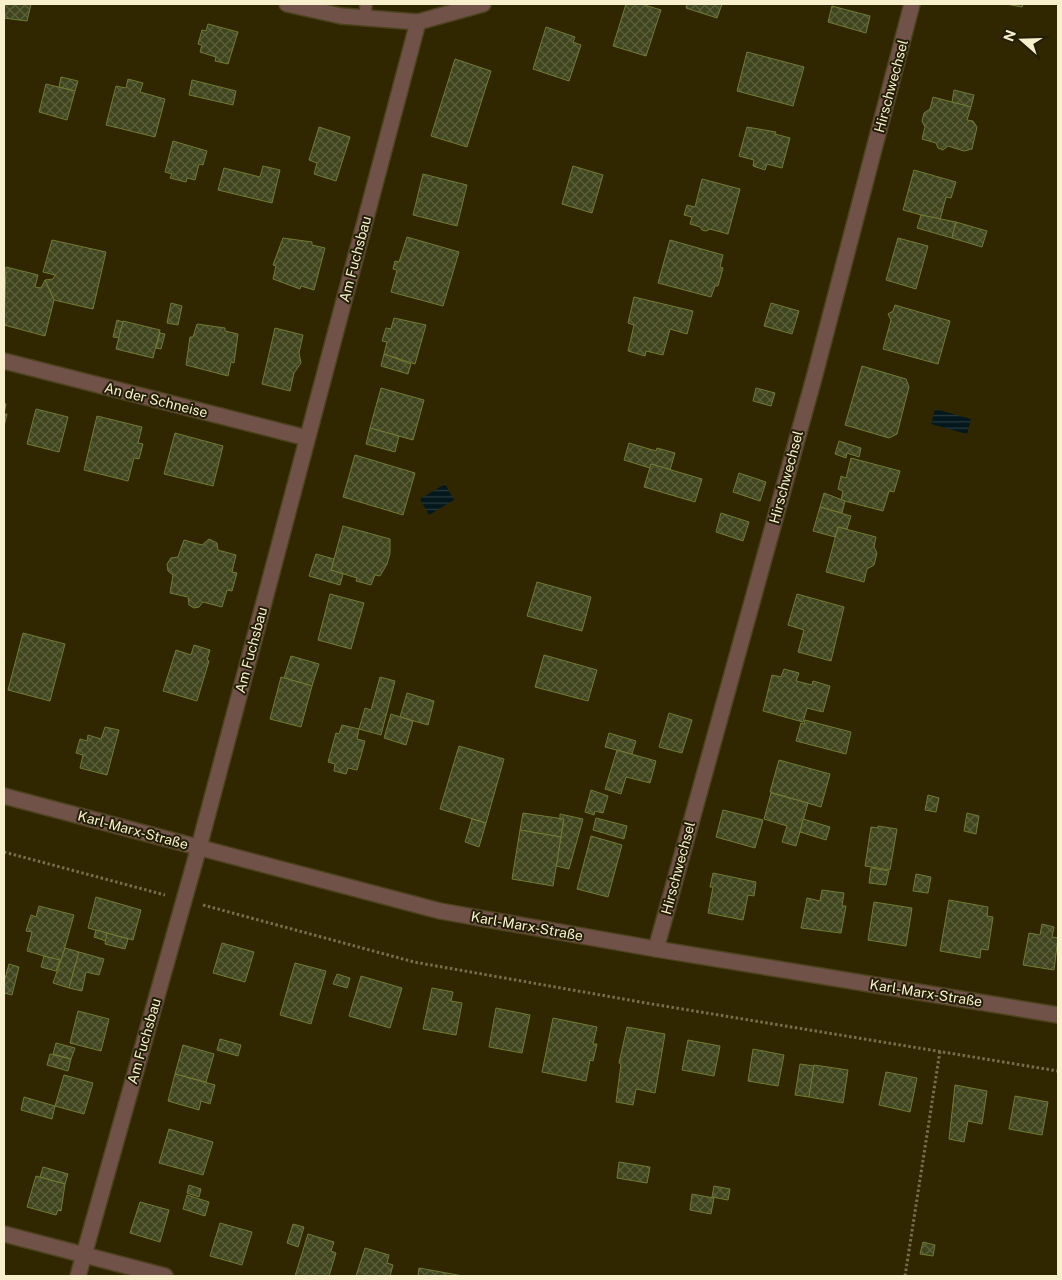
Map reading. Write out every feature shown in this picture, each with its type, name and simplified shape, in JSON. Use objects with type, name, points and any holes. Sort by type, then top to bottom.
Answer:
[{"type":"street","points":[[287,4],[341,16],[365,11],[418,22],[483,4]]},
{"type":"street","name":"Hirschwechsel","points":[[656,949],[814,378],[912,4]]},
{"type":"street","name":"Am Fuchsbau","points":[[78,1276],[184,900],[418,22]]},
{"type":"street","name":"An der Schneise","points":[[4,362],[307,438]]},
{"type":"street","name":"Karl-Marx-Straße","points":[[4,796],[440,911],[656,949],[1058,1015]]},
{"type":"street","points":[[4,1234],[164,1276]]},
{"type":"path","points":[[4,852],[414,962],[1058,1071]]},
{"type":"path","points":[[905,1276],[940,1051]]},
{"type":"water","points":[[935,409],[971,419],[967,434],[931,424]]},
{"type":"water","points":[[445,484],[454,500],[429,515],[420,499]]},
{"type":"building","points":[[4,4],[31,4],[27,21],[4,18]]},
{"type":"building","points":[[626,4],[641,4],[661,10],[646,56],[613,46]]},
{"type":"building","points":[[687,4],[722,4],[717,18],[686,8]]},
{"type":"building","points":[[1006,4],[1023,4],[1022,7]]},
{"type":"building","points":[[832,6],[870,16],[866,33],[828,22]]},
{"type":"building","points":[[208,24],[238,32],[228,64],[215,61],[216,57],[200,52],[202,45],[198,44],[202,30],[206,31]]},
{"type":"building","points":[[546,27],[575,37],[573,42],[581,45],[569,81],[533,69]]},
{"type":"building","points":[[747,52],[804,67],[793,106],[737,91]]},
{"type":"building","points":[[455,59],[491,71],[467,147],[431,136]]},
{"type":"building","points":[[61,77],[78,81],[75,91],[59,87]]},
{"type":"building","points":[[128,79],[143,83],[140,92],[165,99],[155,137],[106,125],[116,86],[126,88]]},
{"type":"building","points":[[192,80],[236,91],[233,105],[189,95]]},
{"type":"building","points":[[46,84],[75,91],[67,120],[39,112]]},
{"type":"building","points":[[954,90],[974,95],[971,107],[952,102]]},
{"type":"building","points":[[933,97],[971,107],[967,120],[973,121],[977,127],[972,149],[964,151],[948,146],[943,150],[938,148],[936,143],[922,139],[925,127],[922,121],[924,113],[930,109]]},
{"type":"building","points":[[319,127],[350,137],[336,181],[314,174],[317,163],[309,160]]},
{"type":"building","points":[[747,127],[776,132],[775,134],[790,138],[782,168],[767,164],[765,170],[753,166],[754,160],[739,156]]},
{"type":"building","points":[[173,141],[207,151],[203,165],[199,164],[195,180],[187,178],[186,182],[170,178],[172,174],[165,172]]},
{"type":"building","points":[[263,166],[280,170],[272,203],[218,190],[224,168],[260,177]]},
{"type":"building","points":[[573,166],[603,175],[592,213],[562,204]]},
{"type":"building","points":[[914,170],[956,182],[951,198],[946,197],[940,220],[903,210]]},
{"type":"building","points":[[423,174],[467,185],[457,226],[413,215]]},
{"type":"building","points":[[702,179],[740,189],[728,234],[710,229],[702,230],[700,227],[690,224],[692,217],[684,215],[687,205],[695,207]]},
{"type":"building","points":[[921,215],[956,222],[952,238],[917,228]]},
{"type":"building","points":[[956,222],[987,231],[982,247],[952,238]]},
{"type":"building","points":[[407,237],[459,252],[443,306],[391,292],[397,270],[393,269],[395,261],[399,262]]},
{"type":"building","points":[[283,238],[312,242],[312,245],[325,248],[314,290],[301,286],[300,289],[273,279],[276,266],[273,265]]},
{"type":"building","points":[[898,238],[928,246],[916,289],[886,280]]},
{"type":"building","points":[[52,240],[106,252],[93,309],[54,300],[45,280],[53,279],[55,275],[43,272]]},
{"type":"building","points":[[670,240],[723,255],[720,267],[723,268],[718,286],[715,286],[711,297],[658,283]]},
{"type":"building","points":[[6,267],[38,275],[35,287],[41,288],[45,280],[54,300],[45,336],[4,325]]},
{"type":"building","points":[[634,297],[693,311],[687,334],[670,329],[663,355],[646,351],[645,356],[628,351],[634,325],[628,323]]},
{"type":"building","points":[[171,303],[182,306],[178,325],[167,323]]},
{"type":"building","points":[[771,303],[799,311],[792,334],[764,326]]},
{"type":"building","points":[[895,305],[950,321],[938,364],[883,349],[891,320],[888,314],[893,311]]},
{"type":"building","points":[[394,318],[426,325],[415,364],[384,354],[387,342],[382,341],[386,328],[391,329]]},
{"type":"building","points":[[117,320],[123,322],[119,338],[113,337]]},
{"type":"building","points":[[123,321],[160,330],[153,358],[116,349]]},
{"type":"building","points":[[197,324],[225,328],[225,331],[238,334],[234,363],[231,362],[228,376],[186,365],[190,337],[193,337]]},
{"type":"building","points":[[275,328],[303,335],[299,353],[301,363],[294,373],[290,391],[262,384]]},
{"type":"building","points":[[160,333],[165,334],[161,349],[156,348]]},
{"type":"building","points":[[384,354],[411,364],[408,374],[381,366]]},
{"type":"building","points":[[862,366],[906,379],[909,387],[897,434],[889,438],[845,425]]},
{"type":"building","points":[[381,388],[424,400],[413,440],[370,428]]},
{"type":"building","points":[[756,388],[775,393],[771,406],[753,401]]},
{"type":"building","points":[[36,409],[68,417],[59,452],[27,444]]},
{"type":"building","points":[[4,414],[7,414],[4,426]]},
{"type":"building","points":[[97,416],[142,427],[138,443],[143,444],[139,459],[134,458],[128,481],[84,470]]},
{"type":"building","points":[[370,428],[399,436],[395,452],[366,444]]},
{"type":"building","points":[[175,433],[223,446],[213,486],[164,474]]},
{"type":"building","points":[[839,441],[861,448],[859,457],[847,453],[846,458],[835,454]]},
{"type":"building","points":[[629,443],[656,451],[657,448],[675,453],[670,470],[651,464],[650,468],[624,460]]},
{"type":"building","points":[[355,455],[415,473],[403,515],[343,497]]},
{"type":"building","points":[[851,458],[900,471],[894,492],[889,491],[883,511],[841,500],[843,491],[838,489],[841,476],[846,478]]},
{"type":"building","points":[[651,464],[702,479],[695,502],[644,487]]},
{"type":"building","points":[[739,473],[766,482],[760,501],[733,492]]},
{"type":"building","points":[[824,493],[845,501],[842,513],[820,507]]},
{"type":"building","points":[[820,507],[851,516],[847,529],[838,527],[835,537],[813,531]]},
{"type":"building","points":[[721,513],[749,522],[743,541],[716,532]]},
{"type":"building","points":[[343,526],[390,539],[390,553],[387,564],[380,576],[375,575],[371,585],[356,581],[357,578],[331,570]]},
{"type":"building","points":[[838,527],[876,537],[874,547],[877,553],[874,565],[867,569],[864,582],[826,572]]},
{"type":"building","points":[[209,539],[217,543],[218,550],[236,555],[232,572],[237,573],[232,591],[227,590],[222,607],[203,602],[199,607],[194,608],[189,605],[188,597],[170,593],[173,575],[168,571],[167,564],[171,558],[178,557],[184,540],[202,545]]},
{"type":"building","points":[[316,554],[334,559],[331,570],[343,574],[340,585],[309,576]]},
{"type":"building","points":[[537,582],[591,597],[582,631],[527,616]]},
{"type":"building","points":[[330,594],[364,603],[351,649],[318,640]]},
{"type":"building","points":[[797,594],[844,607],[831,661],[798,652],[804,630],[788,625]]},
{"type":"building","points":[[23,633],[65,644],[50,701],[8,690]]},
{"type":"building","points":[[194,645],[210,650],[207,660],[209,661],[197,701],[163,691],[176,650],[191,655]]},
{"type":"building","points":[[544,655],[597,670],[588,701],[535,687]]},
{"type":"building","points":[[291,656],[319,664],[312,686],[284,678]]},
{"type":"building","points":[[784,669],[799,673],[796,681],[812,685],[813,681],[830,686],[823,712],[807,708],[803,722],[763,711],[772,675],[781,677]]},
{"type":"building","points":[[281,677],[312,686],[301,727],[270,719]]},
{"type":"building","points":[[380,677],[395,681],[381,735],[359,729],[365,708],[371,710]]},
{"type":"building","points":[[407,693],[434,701],[428,725],[400,717]]},
{"type":"building","points":[[669,713],[692,720],[682,753],[659,747]]},
{"type":"building","points":[[391,714],[413,721],[406,745],[384,738]]},
{"type":"building","points":[[805,720],[851,732],[846,754],[796,741],[801,723],[804,724]]},
{"type":"building","points":[[342,725],[359,729],[357,739],[365,741],[357,770],[348,768],[346,774],[334,771],[335,764],[328,762],[336,733],[339,734]]},
{"type":"building","points":[[105,727],[119,730],[107,775],[80,768],[83,755],[76,753],[80,739],[87,741],[88,735],[101,739]]},
{"type":"building","points":[[609,733],[636,741],[632,754],[605,747]]},
{"type":"building","points":[[459,746],[504,759],[486,823],[440,809]]},
{"type":"building","points":[[617,750],[656,761],[650,783],[626,777],[621,794],[605,789]]},
{"type":"building","points":[[779,760],[830,774],[821,807],[770,792]]},
{"type":"building","points":[[591,790],[608,796],[603,813],[595,811],[594,815],[585,812]]},
{"type":"building","points":[[771,793],[808,803],[796,846],[782,842],[787,826],[764,819]]},
{"type":"building","points":[[928,795],[939,798],[936,812],[925,810]]},
{"type":"building","points":[[723,810],[763,820],[755,848],[716,837]]},
{"type":"building","points":[[523,813],[564,819],[561,837],[520,830]]},
{"type":"building","points":[[967,813],[979,816],[976,834],[964,831]]},
{"type":"building","points":[[560,814],[583,819],[569,869],[556,866],[564,819],[560,819]]},
{"type":"building","points":[[596,818],[627,826],[624,839],[593,830]]},
{"type":"building","points":[[472,819],[486,823],[479,847],[465,842]]},
{"type":"building","points":[[803,819],[830,827],[826,840],[800,832]]},
{"type":"building","points":[[878,826],[897,829],[890,870],[865,866],[871,827],[878,828]]},
{"type":"building","points":[[520,830],[561,837],[553,886],[512,879]]},
{"type":"building","points":[[591,836],[622,845],[608,897],[577,889]]},
{"type":"building","points":[[871,868],[889,871],[886,885],[869,883]]},
{"type":"building","points":[[713,873],[756,882],[754,896],[748,895],[743,920],[708,913],[713,887],[710,887]]},
{"type":"building","points":[[916,874],[931,877],[928,893],[913,891]]},
{"type":"building","points":[[822,890],[844,893],[842,906],[846,906],[841,933],[801,928],[807,898],[820,901]]},
{"type":"building","points":[[96,897],[141,910],[133,940],[88,928]]},
{"type":"building","points":[[949,900],[988,907],[987,916],[993,917],[988,950],[981,949],[980,958],[940,951]]},
{"type":"building","points":[[874,902],[912,908],[906,946],[868,940]]},
{"type":"building","points":[[39,906],[74,915],[61,961],[27,951],[32,932],[26,931],[31,915],[36,917]]},
{"type":"building","points":[[1042,924],[1054,927],[1052,937],[1058,938],[1054,970],[1023,965],[1029,933],[1040,935]]},
{"type":"building","points":[[96,930],[107,933],[106,941],[94,937]]},
{"type":"building","points":[[107,933],[128,939],[125,949],[105,944]]},
{"type":"building","points":[[222,943],[254,952],[245,982],[213,973]]},
{"type":"building","points":[[65,948],[79,952],[69,988],[53,983]]},
{"type":"building","points":[[79,952],[104,959],[99,975],[86,972],[82,991],[69,988]]},
{"type":"building","points":[[44,956],[60,960],[56,971],[41,967]]},
{"type":"building","points":[[295,963],[326,971],[311,1024],[280,1015]]},
{"type":"building","points":[[9,964],[19,967],[12,995],[4,993],[4,982]]},
{"type":"building","points":[[337,974],[350,978],[347,988],[333,984]]},
{"type":"building","points":[[361,976],[402,988],[390,1028],[349,1016]]},
{"type":"building","points":[[432,988],[453,992],[451,1001],[462,1003],[456,1035],[423,1029]]},
{"type":"building","points":[[496,1008],[530,1015],[522,1053],[489,1047]]},
{"type":"building","points":[[78,1011],[109,1019],[101,1051],[70,1043]]},
{"type":"building","points":[[553,1018],[597,1027],[593,1044],[597,1044],[593,1061],[590,1060],[586,1081],[542,1072]]},
{"type":"building","points":[[627,1027],[665,1034],[655,1093],[636,1089],[633,1105],[616,1102],[621,1064],[619,1063]]},
{"type":"building","points":[[220,1039],[241,1045],[238,1056],[217,1050]]},
{"type":"building","points":[[688,1040],[720,1046],[714,1076],[682,1070]]},
{"type":"building","points":[[56,1043],[75,1048],[71,1059],[53,1054]]},
{"type":"building","points":[[183,1045],[214,1054],[206,1082],[175,1074]]},
{"type":"building","points":[[753,1049],[784,1055],[778,1086],[748,1081]]},
{"type":"building","points":[[50,1054],[71,1059],[68,1071],[47,1065]]},
{"type":"building","points":[[800,1064],[814,1066],[809,1097],[795,1095]]},
{"type":"building","points":[[814,1065],[848,1070],[843,1103],[809,1097]]},
{"type":"building","points":[[886,1072],[917,1078],[910,1112],[879,1105]]},
{"type":"building","points":[[175,1074],[215,1085],[210,1104],[201,1101],[199,1110],[168,1101]]},
{"type":"building","points":[[64,1075],[93,1083],[84,1114],[55,1106]]},
{"type":"building","points":[[955,1085],[987,1091],[982,1124],[968,1121],[964,1142],[949,1139]]},
{"type":"building","points":[[1015,1096],[1048,1102],[1042,1135],[1009,1129]]},
{"type":"building","points":[[24,1097],[55,1106],[52,1119],[21,1110]]},
{"type":"building","points":[[169,1129],[213,1142],[203,1175],[159,1163]]},
{"type":"building","points":[[619,1162],[650,1167],[647,1183],[617,1178]]},
{"type":"building","points":[[43,1167],[68,1174],[65,1184],[40,1177]]},
{"type":"building","points":[[36,1176],[65,1184],[61,1211],[58,1210],[56,1215],[27,1207]]},
{"type":"building","points":[[189,1185],[201,1189],[199,1197],[187,1193]]},
{"type":"building","points":[[714,1186],[730,1189],[728,1200],[712,1197]]},
{"type":"building","points":[[692,1194],[714,1198],[711,1214],[690,1210]]},
{"type":"building","points":[[187,1195],[209,1202],[205,1216],[183,1209]]},
{"type":"building","points":[[140,1202],[169,1210],[160,1242],[130,1233]]},
{"type":"building","points":[[220,1223],[252,1232],[242,1265],[210,1256]]},
{"type":"building","points":[[293,1224],[304,1227],[298,1247],[287,1243]]},
{"type":"building","points":[[308,1234],[334,1242],[331,1251],[336,1253],[329,1276],[295,1276]]},
{"type":"building","points":[[923,1242],[935,1245],[933,1256],[920,1254]]},
{"type":"building","points":[[365,1248],[389,1255],[387,1263],[393,1265],[390,1276],[356,1276]]},
{"type":"building","points":[[419,1268],[463,1276],[418,1276]]}]
